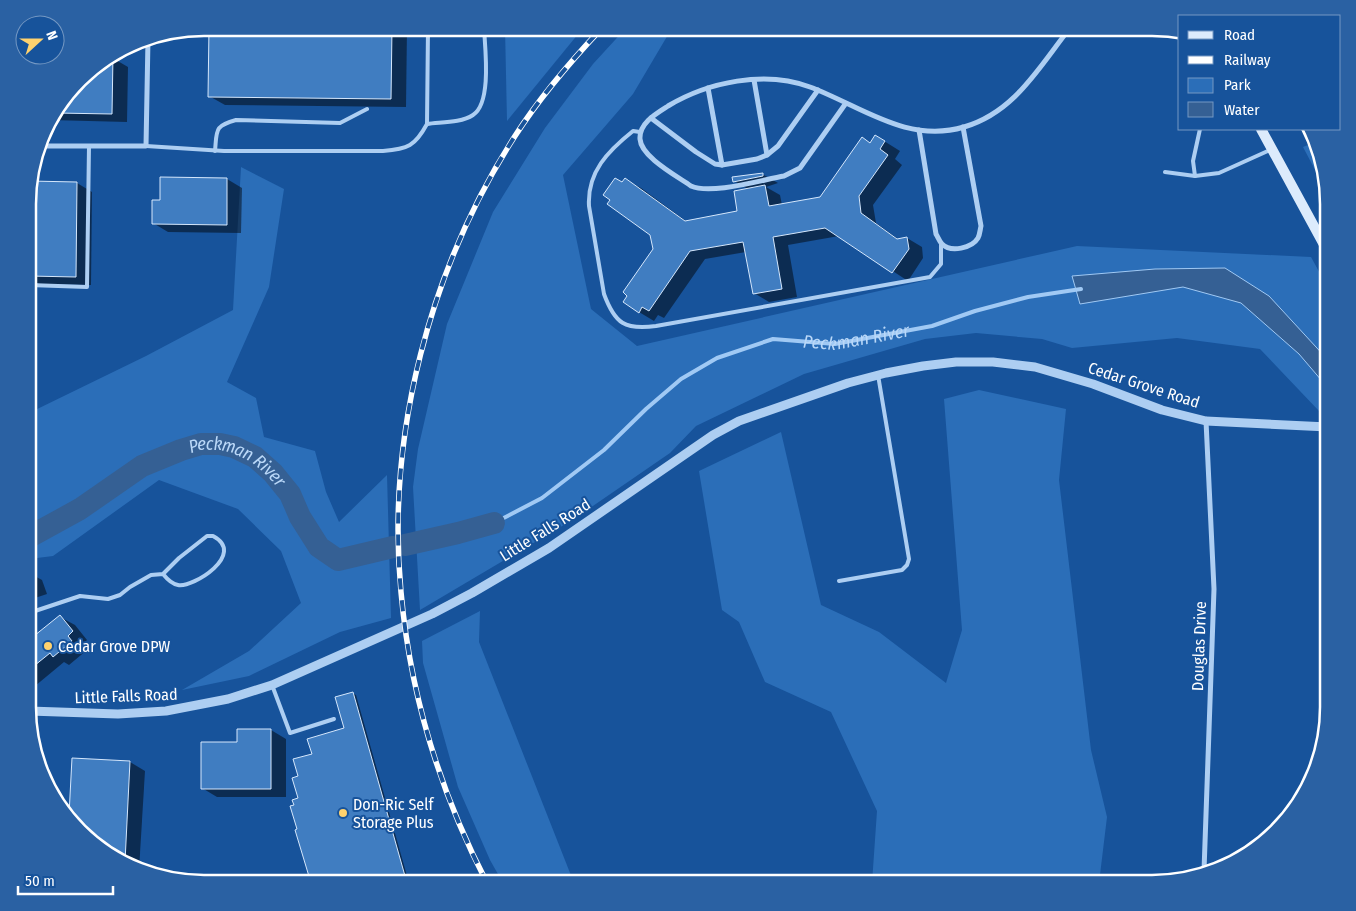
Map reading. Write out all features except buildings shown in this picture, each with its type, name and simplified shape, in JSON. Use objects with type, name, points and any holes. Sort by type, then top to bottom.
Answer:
[{"type":"main road","points":[[1262,130],[1319,235]]},
{"type":"street","points":[[846,103],[805,161],[793,173],[784,176],[706,190],[691,186],[648,156],[640,140],[640,132],[644,125],[651,118],[680,99],[708,88],[731,82],[754,80],[796,84],[818,90],[892,124],[919,130],[943,130],[963,127],[996,112],[1024,89],[1064,36]]},
{"type":"street","points":[[47,146],[146,146],[148,46]]},
{"type":"street","points":[[754,80],[767,156]]},
{"type":"street","points":[[708,88],[722,165]]},
{"type":"street","points":[[651,118],[708,160],[722,165],[767,156],[778,146],[818,90]]},
{"type":"street","points":[[919,130],[936,234],[941,244],[949,248],[956,248],[968,245],[978,237],[980,232],[979,215],[963,127]]},
{"type":"street","name":"Little Falls Road","points":[[36,712],[118,714],[166,711],[228,699],[272,685],[424,618],[472,593],[549,548],[713,435],[739,421],[878,375],[956,362],[993,362],[1035,367],[1070,377]]},
{"type":"street","name":"Cedar Grove Road","points":[[1070,377],[1162,410],[1206,421],[1319,427]]},
{"type":"street","name":"Douglas Drive","points":[[1204,867],[1214,589],[1206,421]]},
{"type":"lane","points":[[146,146],[215,151],[401,150],[412,145],[421,135],[427,124],[428,37]]},
{"type":"lane","points":[[427,124],[464,119],[474,115],[481,105],[485,91],[484,37]]},
{"type":"lane","points":[[215,151],[217,129],[221,124],[236,120],[340,123],[367,109]]},
{"type":"lane","points":[[1195,176],[1193,161],[1200,130]]},
{"type":"lane","points":[[640,132],[633,132],[607,155],[596,169],[588,192],[588,206],[604,294],[614,314],[630,327],[656,326],[930,277],[940,264],[941,244]]},
{"type":"lane","points":[[36,285],[87,287],[89,146]]},
{"type":"lane","points":[[1165,172],[1195,176],[1219,173],[1272,149]]},
{"type":"lane","points":[[839,581],[902,570],[907,565],[909,559],[878,375]]},
{"type":"lane","points":[[36,611],[80,596],[108,599],[120,595],[151,575],[163,574],[179,558],[207,536],[213,536],[222,543],[225,551],[223,559],[185,586],[176,585],[167,580],[163,574]]},
{"type":"lane","points":[[272,685],[290,733],[334,719]]},
{"type":"green space","points":[[505,37],[576,37],[507,121]]},
{"type":"green space","points":[[618,37],[667,37],[633,94],[563,175],[591,309],[637,346],[1077,246],[1311,257],[1319,272],[1319,411],[1260,349],[1177,338],[1072,348],[1042,339],[976,333],[925,339],[804,374],[696,426],[670,453],[574,519],[420,610],[413,487],[418,449],[447,324],[493,212],[545,128],[593,64]]},
{"type":"green space","points":[[1309,145],[1317,174],[1303,147]]},
{"type":"green space","points":[[241,167],[284,189],[269,287],[227,382],[256,398],[264,437],[315,451],[326,492],[339,522],[387,475],[391,618],[340,632],[249,676],[182,690],[249,651],[301,603],[281,551],[238,509],[159,480],[53,556],[36,558],[36,410],[146,356],[233,310]]},
{"type":"green space","points":[[979,390],[1066,409],[1059,480],[1091,750],[1107,817],[1100,874],[873,874],[877,811],[831,712],[765,682],[739,622],[722,610],[699,471],[781,432],[821,605],[879,632],[946,683],[962,630],[944,399]]},
{"type":"green space","points":[[480,611],[479,642],[571,875],[498,875],[458,787],[423,663],[422,641]]},
{"type":"water","points":[[1225,268],[1269,296],[1319,350],[1319,377],[1299,354],[1241,303],[1183,287],[1080,304],[1072,276],[1155,269]]},
{"type":"waterway","name":"Peckman River","points":[[494,523],[542,498],[604,450],[646,409],[681,379],[717,358],[773,339],[835,344],[932,326],[975,311],[1028,297],[1081,289]]},
{"type":"waterway","name":"Peckman River","points":[[36,533],[80,509],[142,466],[201,444],[220,444],[234,447],[255,457],[273,473],[290,494],[300,517],[319,547],[338,560],[393,547]]},
{"type":"waterway","name":"Peckman River","points":[[405,545],[494,523]]},
{"type":"railway","points":[[483,875],[455,813],[430,742],[420,705],[405,630],[398,533],[401,473],[408,414],[420,355],[438,297],[459,241],[485,187],[515,136],[535,107],[594,37]]},
{"type":"place","name":"Cedar Grove DPW","points":[[48,646]]},
{"type":"place","name":"Don-Ric Self Storage Plus","points":[[343,813]]}]
